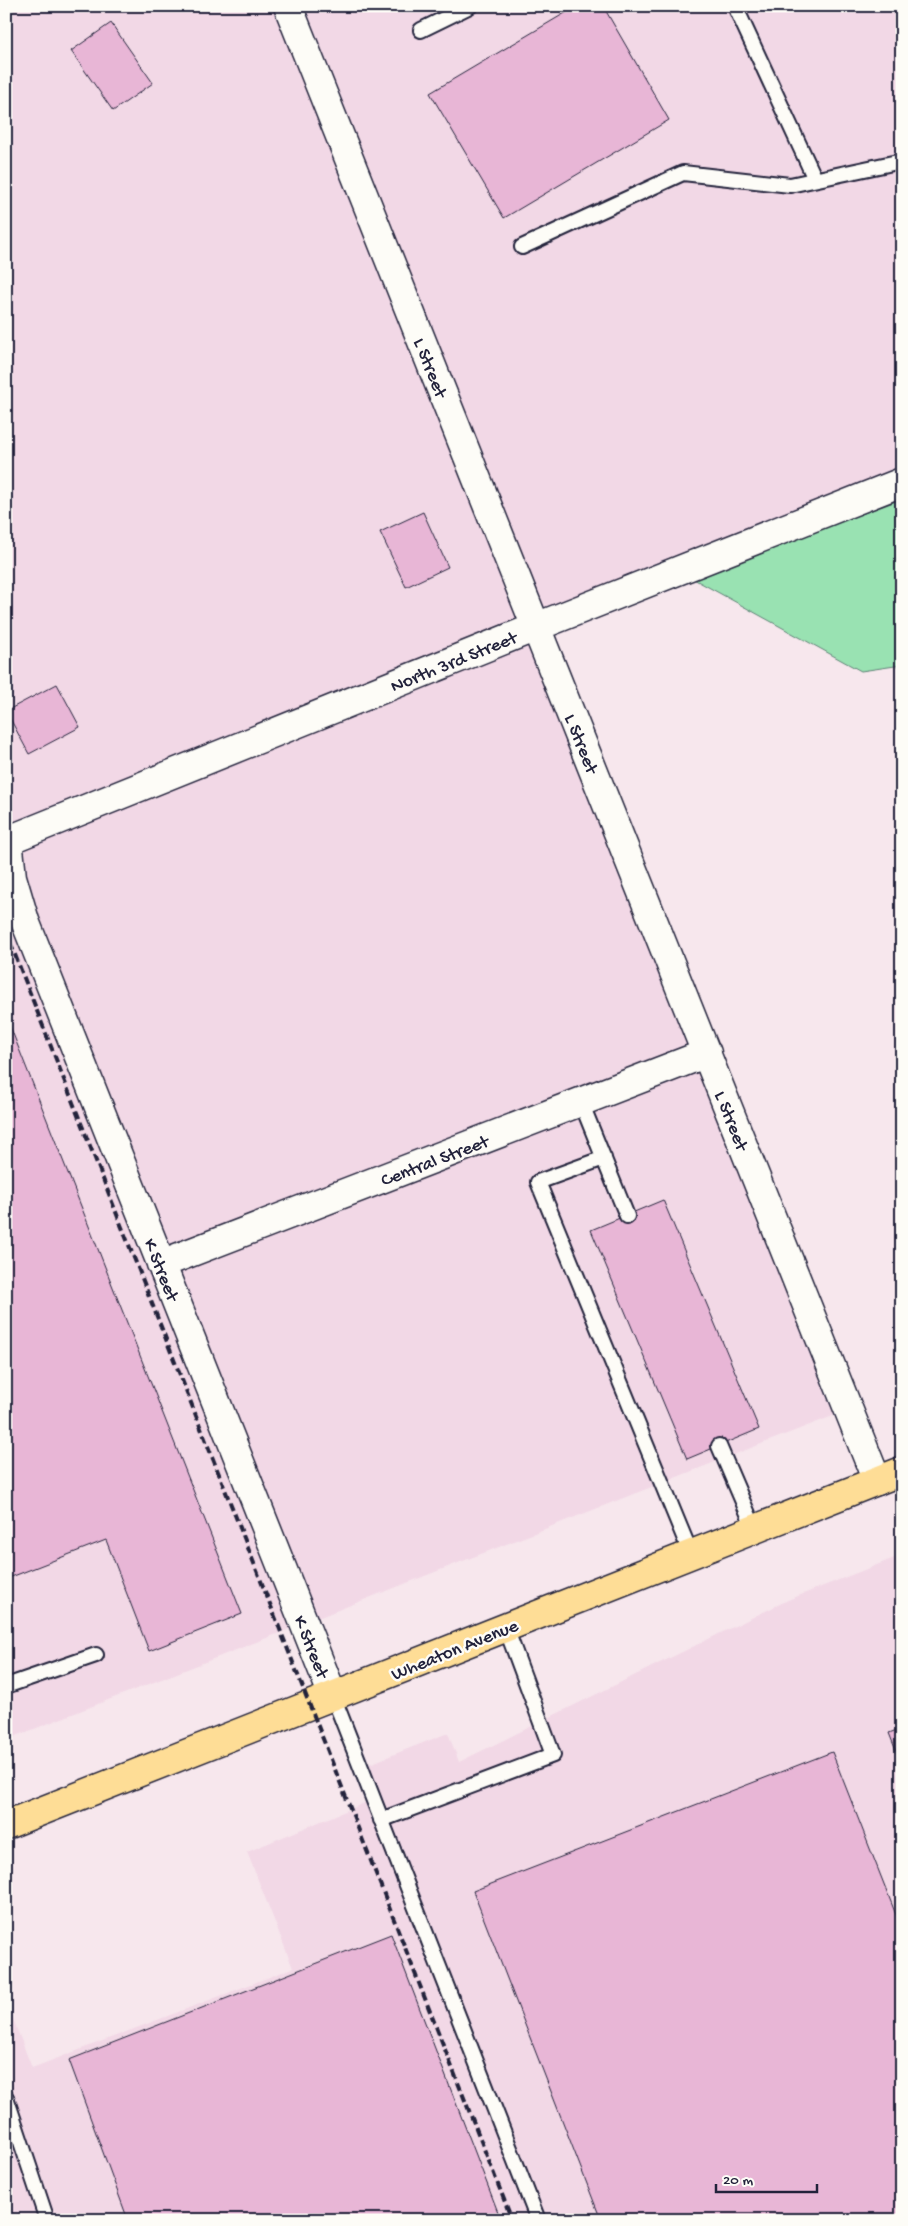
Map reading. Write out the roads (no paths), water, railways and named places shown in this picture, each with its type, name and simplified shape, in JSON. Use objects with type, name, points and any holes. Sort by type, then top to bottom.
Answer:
[{"type":"main road","name":"Wheaton Avenue","points":[[6,1825],[889,1476]]},
{"type":"street","name":"L Street","points":[[288,6],[707,1054],[889,1476]]},
{"type":"street","name":"North 3rd Street","points":[[7,838],[902,482]]},
{"type":"street","name":"K Street","points":[[7,838],[12,876],[25,921],[332,1696]]},
{"type":"street","name":"Central Street","points":[[161,1264],[707,1054]]},
{"type":"lane","points":[[421,30],[470,6]]},
{"type":"lane","points":[[736,6],[815,179]]},
{"type":"lane","points":[[522,247],[683,173],[790,185],[902,161]]},
{"type":"lane","points":[[581,1102],[627,1216]]},
{"type":"lane","points":[[604,1158],[538,1182],[691,1554]]},
{"type":"lane","points":[[719,1446],[755,1530]]},
{"type":"lane","points":[[381,1820],[553,1755],[506,1628]]},
{"type":"lane","points":[[6,1686],[96,1654]]},
{"type":"lane","points":[[332,1696],[538,2220]]},
{"type":"lane","points":[[6,2097],[46,2220]]},
{"type":"railway","points":[[6,932],[512,2220]]}]
